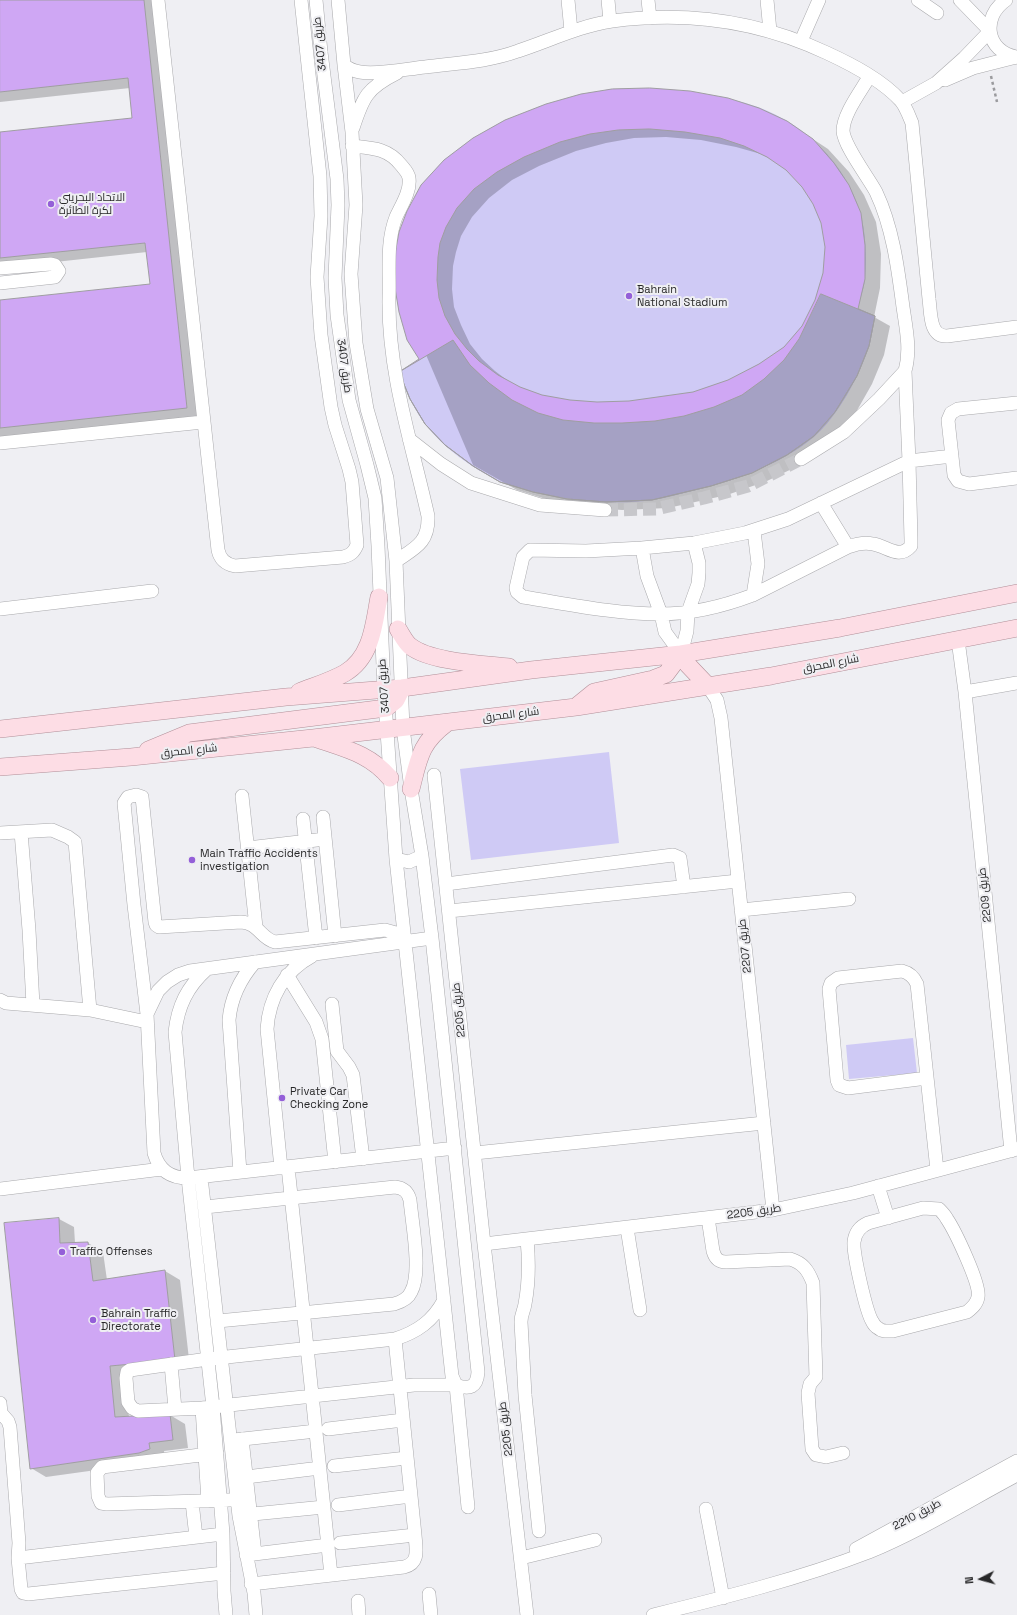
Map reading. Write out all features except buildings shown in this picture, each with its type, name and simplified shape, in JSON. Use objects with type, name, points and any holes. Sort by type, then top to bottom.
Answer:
[{"type":"main road","points":[[0,729],[286,697],[402,688],[531,670],[681,654],[840,628],[1017,593]]},
{"type":"main road","points":[[286,697],[345,673],[354,666],[368,647],[379,597]]},
{"type":"main road","name":"شارع المحرق","points":[[0,767],[131,757],[395,729],[576,707],[771,676],[1017,628]]},
{"type":"main road","points":[[398,629],[409,646],[434,657],[531,670]]},
{"type":"main road","points":[[681,654],[688,665],[707,685]]},
{"type":"main road","points":[[576,707],[594,692],[654,679],[666,674],[681,654]]},
{"type":"main road","points":[[131,757],[189,733],[386,708],[396,700],[402,688]]},
{"type":"main road","points":[[411,789],[423,747],[431,736],[447,723]]},
{"type":"main road","points":[[313,738],[354,752],[374,762],[390,778]]},
{"type":"street","points":[[158,0],[218,550],[219,556],[223,561],[228,565],[235,566],[343,557],[350,555],[357,545],[354,500],[349,469],[335,426],[330,402],[318,289],[317,256],[321,216],[320,176],[301,0]]},
{"type":"street","name":"طريق 3407","points":[[316,0],[337,179],[338,205],[335,278],[337,314],[349,400],[375,498],[384,689],[386,708],[395,729]]},
{"type":"street","name":"طريق 3407","points":[[338,0],[352,132],[356,205],[351,274],[356,343],[365,398],[387,478],[396,561],[398,629],[402,688],[395,729]]},
{"type":"street","points":[[568,0],[572,31]]},
{"type":"street","points":[[608,0],[610,21]]},
{"type":"street","points":[[648,0],[650,18]]},
{"type":"street","points":[[767,0],[770,31]]},
{"type":"street","points":[[801,41],[819,0]]},
{"type":"street","points":[[918,0],[937,13]]},
{"type":"street","points":[[960,0],[990,30]]},
{"type":"street","points":[[1006,0],[999,4],[993,12],[990,21],[990,30],[992,38],[998,48],[1008,55],[1017,58]]},
{"type":"street","points":[[344,65],[354,71],[365,73],[491,59],[518,52],[572,31],[610,21],[650,18],[706,18],[770,31],[801,41],[850,64],[887,88],[902,102],[912,123],[929,299],[932,325],[936,332],[939,335],[947,336],[1017,328]]},
{"type":"street","points":[[936,82],[968,54],[990,30]]},
{"type":"street","points":[[902,102],[936,82],[973,68],[1017,58]]},
{"type":"street","points":[[352,132],[360,106],[367,94],[380,81],[402,70]]},
{"type":"street","points":[[869,76],[846,117],[843,130],[844,136],[876,193],[889,229],[899,272],[908,344],[907,364],[905,371],[909,461],[911,546],[900,553],[873,544],[856,544],[753,595],[720,606],[688,612],[661,614],[590,607],[523,597],[516,588],[523,557],[530,550],[586,551],[642,548],[694,542],[754,531],[788,519],[909,461],[952,454]]},
{"type":"street","points":[[352,146],[378,149],[391,154],[406,171],[409,178],[407,192],[395,220],[391,238],[389,313],[396,379],[427,510],[428,522],[426,533],[419,545],[396,561]]},
{"type":"street","points":[[0,268],[55,264],[59,271],[55,277],[0,283]]},
{"type":"street","points":[[801,459],[844,432],[879,399],[905,371]]},
{"type":"street","points":[[330,402],[365,398]]},
{"type":"street","points":[[1017,403],[954,410],[949,416],[948,420],[954,475],[958,481],[969,484],[1017,478]]},
{"type":"street","points":[[0,443],[203,422]]},
{"type":"street","points":[[409,439],[441,464],[471,483],[540,505],[605,510]]},
{"type":"street","points":[[821,503],[848,547]]},
{"type":"street","points":[[753,595],[758,564],[754,531]]},
{"type":"street","points":[[681,654],[687,631],[688,612],[696,589],[699,574],[699,563],[694,542]]},
{"type":"street","points":[[642,548],[647,576],[661,614],[665,632],[681,654]]},
{"type":"street","points":[[0,608],[152,591]]},
{"type":"street","name":"طريق 2209","points":[[958,640],[965,692],[1014,1150]]},
{"type":"street","points":[[965,692],[1017,683]]},
{"type":"street","name":"طريق 2207","points":[[707,685],[717,700],[721,718],[774,1210]]},
{"type":"street","points":[[395,729],[390,778],[396,859],[452,1376],[456,1385],[468,1507]]},
{"type":"street","points":[[395,729],[411,789],[422,856],[455,1148],[478,1380],[472,1386],[464,1388],[456,1385],[428,1384],[208,1407],[135,1410],[128,1402],[126,1378],[127,1372],[130,1370],[222,1357],[395,1338],[424,1326],[439,1310],[444,1300]]},
{"type":"street","name":"طريق 2205","points":[[434,775],[484,1244],[527,1615]]},
{"type":"street","points":[[404,942],[396,933],[385,930],[275,942],[266,938],[256,927],[247,922],[159,927],[156,925],[142,797],[136,795],[128,796],[124,804],[147,1018],[154,1153],[156,1162],[162,1169],[174,1176],[195,1177],[455,1148]]},
{"type":"street","points":[[242,796],[256,927]]},
{"type":"street","points":[[323,817],[335,936]]},
{"type":"street","points":[[304,819],[316,938]]},
{"type":"street","points":[[0,833],[52,830],[75,842],[90,1010]]},
{"type":"street","points":[[21,832],[33,1005]]},
{"type":"street","points":[[248,848],[325,839]]},
{"type":"street","points":[[446,884],[673,855],[680,858],[684,887]]},
{"type":"street","points":[[396,859],[409,862],[422,856]]},
{"type":"street","points":[[309,868],[328,866]]},
{"type":"street","points":[[449,911],[738,881]]},
{"type":"street","points":[[741,910],[849,899]]},
{"type":"street","points":[[313,911],[332,908]]},
{"type":"street","points":[[147,1018],[158,991],[167,982],[178,975],[190,971],[432,938]]},
{"type":"street","points":[[315,954],[295,967],[280,985],[270,1006],[267,1029],[284,1167],[291,1198],[312,1396],[322,1430],[320,1468],[324,1507],[334,1544],[331,1575]]},
{"type":"street","points":[[240,1172],[229,1020],[232,999],[236,989],[241,979],[255,962]]},
{"type":"street","points":[[207,969],[190,986],[184,997],[179,1008],[175,1032],[195,1177],[205,1264],[218,1321],[227,1405],[236,1440],[256,1615]]},
{"type":"street","points":[[927,1078],[848,1088],[839,1085],[837,1080],[829,989],[833,981],[838,978],[902,971],[912,975],[917,984],[937,1170]]},
{"type":"street","points":[[287,976],[316,1022],[322,1039],[335,1162]]},
{"type":"street","points":[[0,1000],[6,1003],[90,1010],[147,1018]]},
{"type":"street","points":[[332,1004],[337,1051],[350,1067],[353,1075],[363,1159]]},
{"type":"street","points":[[475,1153],[764,1123]]},
{"type":"street","name":"طريق 2205","points":[[484,1244],[774,1210],[828,1199],[1014,1150]]},
{"type":"street","points":[[0,1189],[162,1169]]},
{"type":"street","points":[[195,1177],[205,1207],[210,1453],[214,1501],[223,1534],[226,1615]]},
{"type":"street","points":[[878,1186],[888,1218]]},
{"type":"street","points":[[205,1207],[395,1187],[403,1189],[407,1192],[410,1200],[416,1272],[414,1286],[408,1297],[399,1303],[218,1321]]},
{"type":"street","points":[[923,1208],[939,1209],[944,1214],[977,1285],[978,1298],[975,1306],[967,1312],[893,1331],[879,1329],[872,1321],[868,1312],[855,1257],[854,1241],[857,1232],[862,1226],[888,1218],[923,1208]]},
{"type":"street","points":[[708,1218],[714,1255],[719,1261],[790,1259],[799,1262],[810,1274],[813,1283],[816,1377],[810,1384],[808,1393],[812,1449],[816,1455],[821,1456],[843,1453]]},
{"type":"street","points":[[627,1228],[640,1310]]},
{"type":"street","points":[[527,1239],[529,1257],[525,1306],[521,1314],[521,1322],[525,1395],[539,1531]]},
{"type":"street","points":[[252,1584],[409,1566],[413,1562],[417,1554],[395,1338]]},
{"type":"street","points":[[171,1364],[175,1409]]},
{"type":"street","points":[[0,1403],[1,1413],[8,1421],[10,1427],[19,1542],[18,1558],[21,1589],[23,1593],[26,1594],[224,1573]]},
{"type":"street","points":[[236,1440],[403,1420]]},
{"type":"street","points":[[210,1453],[105,1466],[100,1468],[97,1473],[98,1498],[101,1503],[104,1504],[238,1500]]},
{"type":"street","points":[[334,1466],[407,1458]]},
{"type":"street","name":"طريق 2210","points":[[818,1570],[1017,1461]]},
{"type":"street","points":[[241,1477],[320,1468]]},
{"type":"street","name":"طريق 2210","points":[[654,1615],[796,1578],[869,1551],[894,1540],[1017,1475]]},
{"type":"street","points":[[241,1477],[238,1500],[245,1515]]},
{"type":"street","points":[[338,1505],[411,1496]]},
{"type":"street","points":[[192,1502],[196,1537]]},
{"type":"street","points":[[245,1515],[324,1507]]},
{"type":"street","points":[[706,1509],[723,1598]]},
{"type":"street","points":[[18,1558],[223,1534]]},
{"type":"street","points":[[250,1555],[415,1535]]},
{"type":"street","points":[[520,1558],[595,1540]]},
{"type":"street","points":[[429,1594],[431,1615]]},
{"type":"street","points":[[358,1601],[359,1615]]},
{"type":"shaded area","name":"Bahrain National Stadium","points":[[650,88],[705,94],[732,99],[758,107],[775,114],[792,124],[807,135],[834,162],[854,194],[864,228],[866,271],[864,286],[858,308],[875,316],[870,343],[865,359],[847,395],[831,418],[814,437],[787,456],[741,477],[663,498],[637,502],[603,502],[568,499],[535,492],[504,483],[469,464],[441,442],[413,406],[399,372],[419,359],[407,340],[399,312],[394,282],[421,185],[444,160],[473,138],[505,120],[546,104],[581,94],[612,89]]},
{"type":"shaded area","points":[[609,752],[619,843],[471,860],[460,769]]},
{"type":"shaded area","points":[[913,1038],[917,1073],[849,1079],[846,1045]]},
{"type":"tunnel","points":[[605,510],[656,509],[704,498],[748,486],[801,459]]},
{"type":"place","name":"الاتحاد البحريني لكرة الطائرة","points":[[51,204]]},
{"type":"place","name":"Bahrain National Stadium","points":[[629,296]]},
{"type":"place","name":"Main Traffic Accidents investigation","points":[[192,860]]},
{"type":"place","name":"Private Car Checking Zone","points":[[282,1098]]},
{"type":"place","name":"Traffic Offenses","points":[[62,1252]]},
{"type":"place","name":"Bahrain Traffic Directorate","points":[[93,1320]]}]
